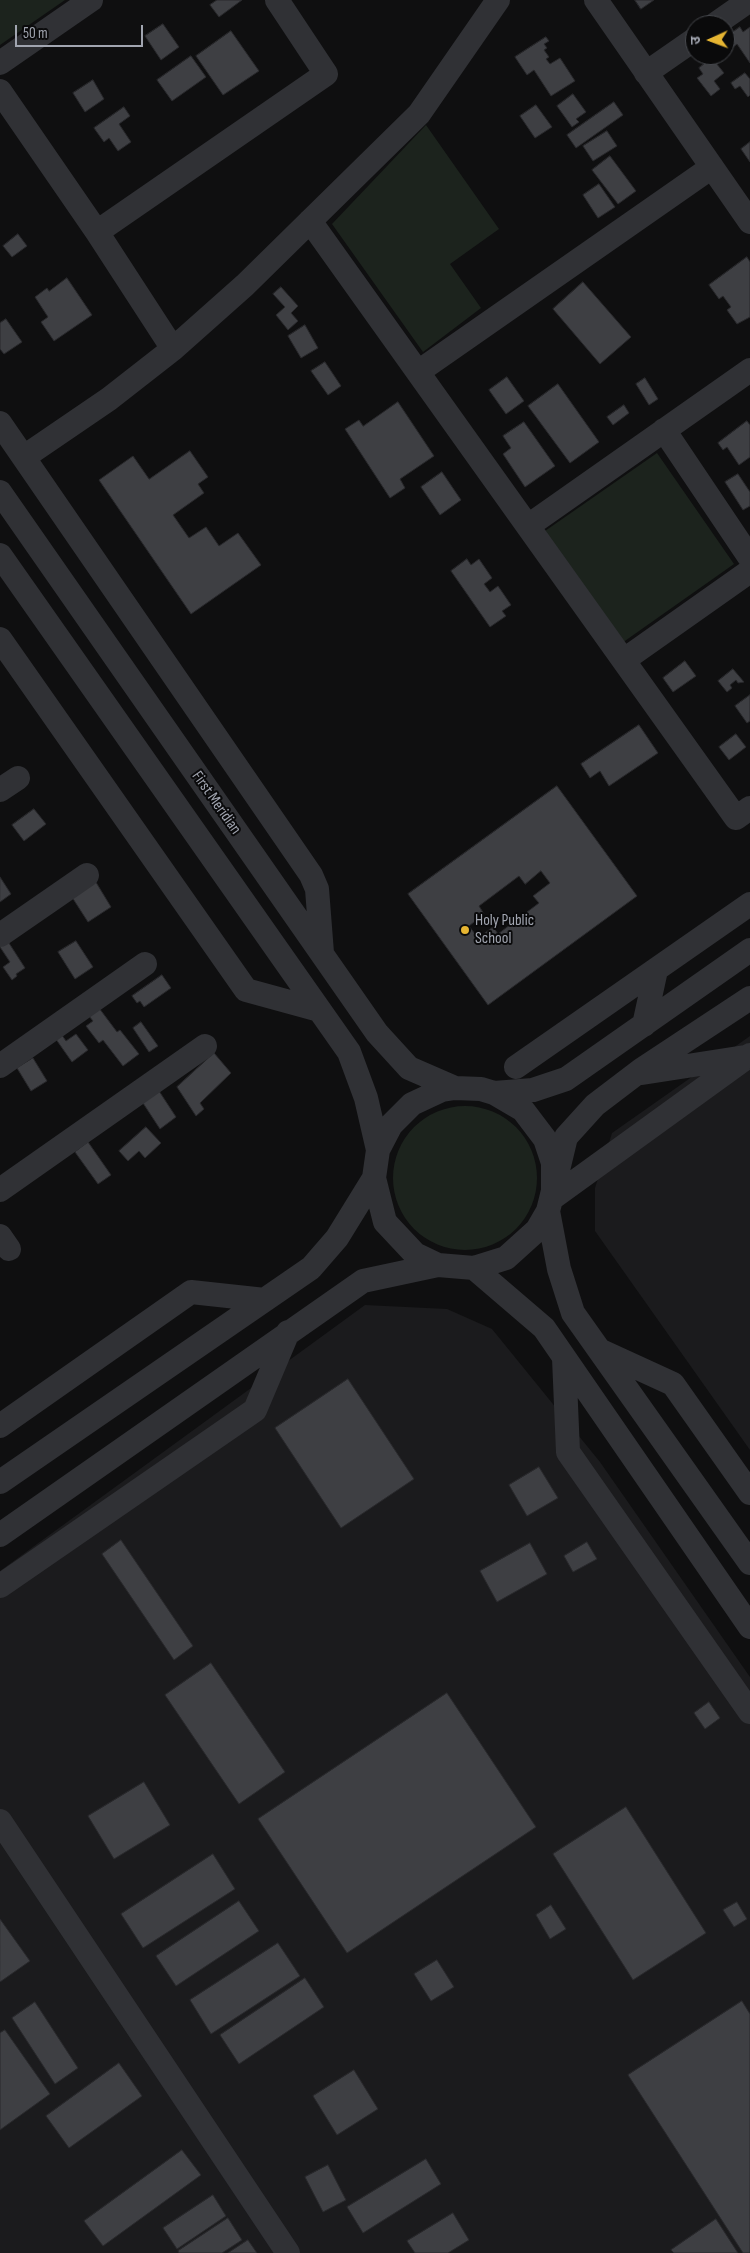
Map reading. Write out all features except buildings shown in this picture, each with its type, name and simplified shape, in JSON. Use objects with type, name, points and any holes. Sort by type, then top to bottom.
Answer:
[{"type":"street","points":[[0,63],[91,0]]},
{"type":"street","points":[[97,232],[326,74],[276,0]]},
{"type":"street","points":[[24,457],[109,399],[173,349],[245,285],[419,114],[498,0]]},
{"type":"street","points":[[596,0],[750,222]]},
{"type":"street","points":[[728,15],[750,0]]},
{"type":"street","points":[[646,73],[685,45]]},
{"type":"street","points":[[0,92],[97,232],[173,349]]},
{"type":"street","points":[[418,372],[712,167]]},
{"type":"street","points":[[310,221],[736,818],[750,808]]},
{"type":"street","points":[[528,526],[750,370]]},
{"type":"street","points":[[0,423],[311,875],[316,889],[323,956]]},
{"type":"street","points":[[664,430],[750,558]]},
{"type":"street","name":"First Meridian","points":[[0,492],[376,1033],[410,1068],[455,1088]]},
{"type":"street","points":[[0,555],[349,1052],[366,1098],[378,1150]]},
{"type":"street","points":[[624,660],[750,571]]},
{"type":"street","points":[[0,639],[246,990],[319,1010]]},
{"type":"street","points":[[0,935],[87,875]]},
{"type":"street","points":[[516,1067],[750,904]]},
{"type":"street","points":[[494,1093],[533,1090],[566,1078],[750,950]]},
{"type":"street","points":[[0,1066],[145,964]]},
{"type":"street","points":[[644,1025],[656,970]]},
{"type":"street","points":[[0,1535],[363,1281],[438,1265],[474,1268],[506,1258],[537,1230],[551,1200],[566,1137],[594,1105],[636,1074],[750,998]]},
{"type":"street","points":[[0,1190],[205,1046]]},
{"type":"street","points":[[636,1074],[749,1056]]},
{"type":"street","points":[[551,1200],[749,1056]]},
{"type":"street","points":[[438,1265],[414,1254],[385,1222],[374,1178],[378,1150],[390,1126],[412,1104],[442,1090],[455,1088],[481,1089],[494,1093],[523,1110],[545,1139],[553,1163],[551,1200],[559,1269],[573,1313],[750,1563]]},
{"type":"street","points":[[0,1482],[310,1268],[337,1238],[374,1178]]},
{"type":"street","points":[[474,1268],[544,1328],[750,1627]]},
{"type":"street","points":[[0,1426],[191,1292],[265,1300]]},
{"type":"street","points":[[0,1586],[255,1410],[288,1332]]},
{"type":"street","points":[[599,1350],[673,1384],[750,1493]]},
{"type":"street","points":[[564,1358],[568,1452],[750,1712]]},
{"type":"street","points":[[0,1821],[288,2253]]},
{"type":"shaded area","points":[[0,0],[65,0],[0,45]]},
{"type":"shaded area","points":[[426,125],[499,229],[450,264],[481,308],[423,352],[332,224]]},
{"type":"shaded area","points":[[657,453],[734,564],[622,643],[545,531]]},
{"type":"shaded area","points":[[750,1036],[750,1450],[595,1231],[595,1188],[612,1133]]},
{"type":"shaded area","points":[[465,1106],[493,1111],[516,1127],[532,1150],[537,1178],[532,1206],[516,1229],[493,1245],[465,1250],[437,1245],[414,1229],[398,1206],[393,1178],[398,1150],[414,1127],[437,1111]]},
{"type":"shaded area","points":[[365,1305],[447,1309],[492,1329],[600,1462],[750,1677],[750,2253],[0,2253],[0,1571]]},
{"type":"place","name":"Holy Public School","points":[[465,930]]}]
